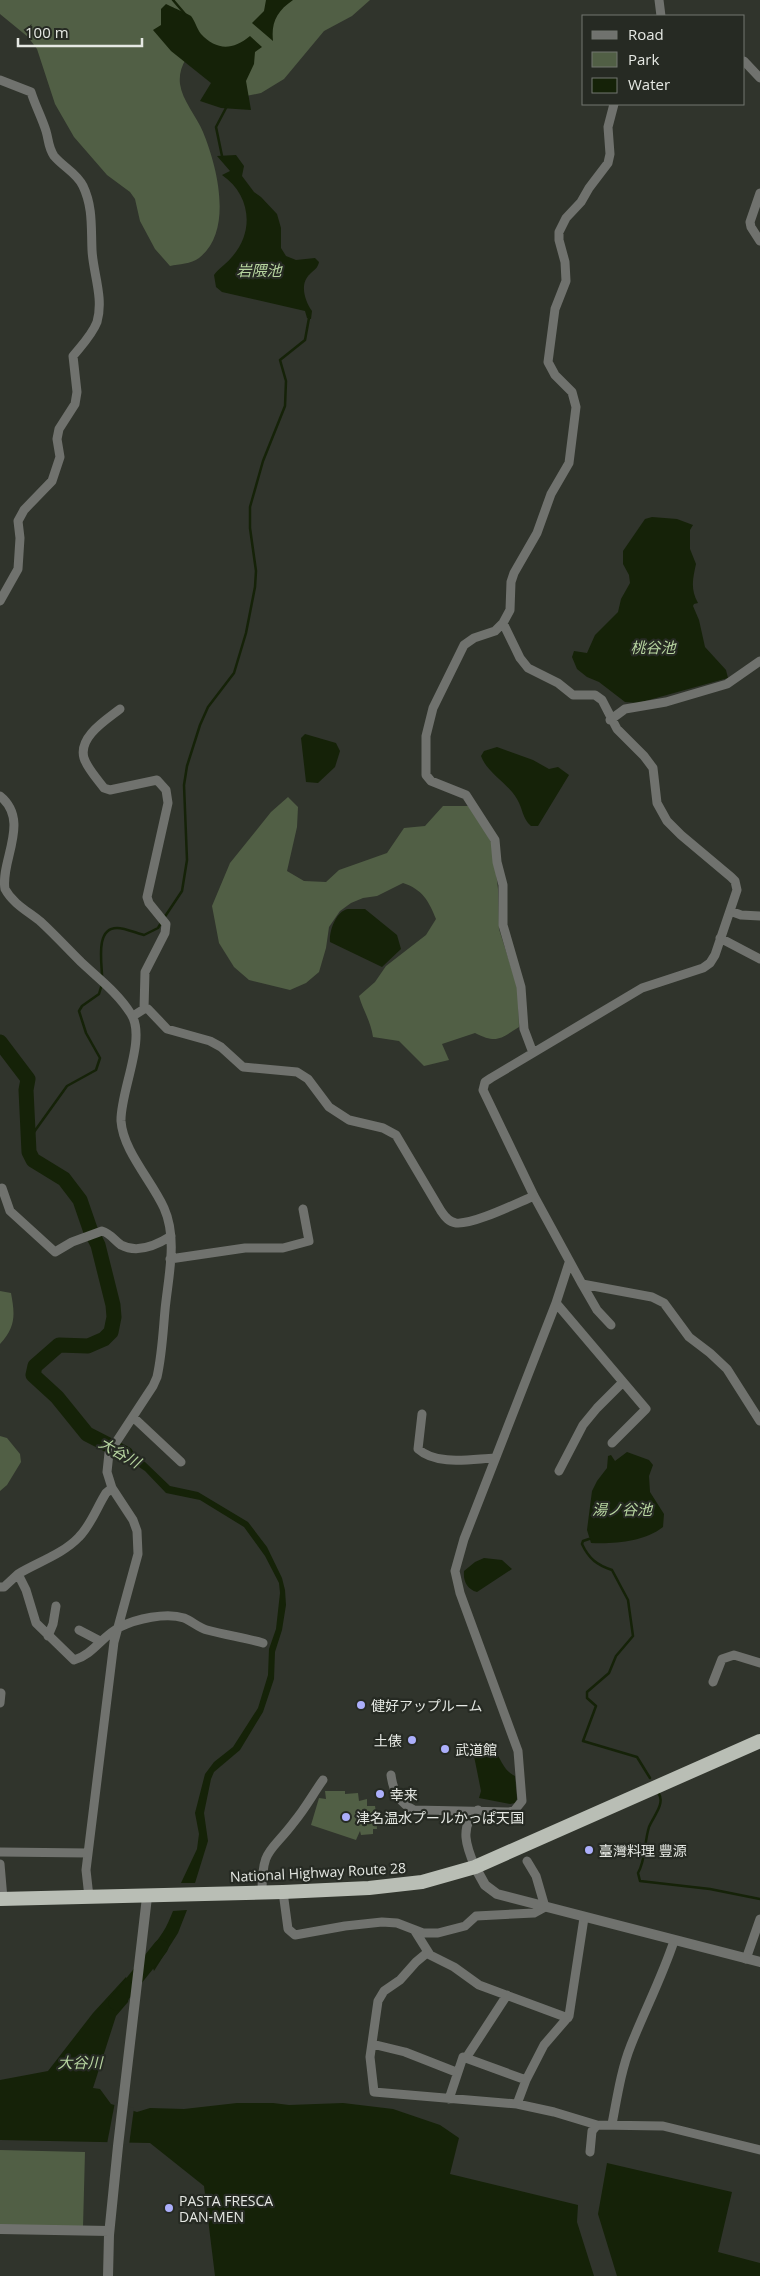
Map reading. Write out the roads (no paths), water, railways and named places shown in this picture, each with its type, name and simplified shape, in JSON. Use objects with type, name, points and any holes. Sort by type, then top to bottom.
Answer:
[{"type":"highway","name":"National Highway Route 28","points":[[2,1899],[262,1893],[397,1886],[431,1880],[476,1867],[760,1741]]},
{"type":"street","points":[[659,0],[661,15]]},
{"type":"street","points":[[745,62],[760,78]]},
{"type":"street","points":[[0,80],[31,92],[46,132],[48,146],[56,158],[69,168],[82,184],[92,220],[92,250],[99,304],[97,321],[90,337],[73,356],[78,392],[74,404],[59,428],[57,439],[60,457],[52,481],[24,510],[18,521],[20,538],[18,569],[0,602]]},
{"type":"street","points":[[533,1053],[524,1029],[521,987],[503,925],[503,885],[497,862],[495,840],[470,798],[431,781],[426,775],[426,736],[433,708],[462,650],[468,642],[495,631],[504,623],[510,610],[511,582],[514,573],[537,533],[551,494],[565,472],[571,455],[575,399],[572,392],[550,368],[548,356],[555,309],[566,281],[565,262],[559,240],[559,232],[566,218],[581,202],[608,163],[610,154],[608,127],[614,105]]},
{"type":"street","points":[[760,193],[750,222],[760,241]]},
{"type":"street","points":[[504,623],[520,658],[528,668],[558,683],[573,695],[598,696],[602,700],[610,720],[644,756],[652,768],[657,804],[666,821],[735,881],[737,893],[715,955],[710,963],[703,968],[642,988],[491,1078],[483,1086],[502,1132],[569,1263],[597,1310],[611,1325]]},
{"type":"street","points":[[610,720],[625,710],[666,702],[727,684],[760,661]]},
{"type":"street","points":[[120,709],[92,732],[83,746],[84,758],[104,788],[110,790],[157,780],[166,790],[168,803],[147,897],[149,903],[164,920],[165,933],[144,972],[144,1009]]},
{"type":"street","points":[[0,796],[7,803],[12,820],[1,880],[9,896],[40,922],[122,1000],[133,1016],[136,1027],[136,1043],[124,1091],[121,1122],[124,1139],[164,1208],[171,1236],[157,1377],[109,1452],[107,1472],[112,1488],[134,1520],[139,1543],[110,1671],[86,1870],[88,1897]]},
{"type":"street","points":[[730,911],[741,915],[760,916]]},
{"type":"street","points":[[720,938],[760,959]]},
{"type":"street","points":[[133,1016],[144,1009],[151,1011],[167,1029],[210,1041],[221,1047],[243,1067],[297,1072],[308,1079],[328,1107],[349,1120],[383,1128],[396,1134],[441,1212],[450,1221],[460,1223],[473,1221],[534,1196]]},
{"type":"street","points":[[2,1188],[10,1211],[55,1252],[92,1234],[104,1231],[124,1246],[154,1246],[171,1236]]},
{"type":"street","points":[[170,1259],[245,1248],[283,1248],[309,1241],[303,1209]]},
{"type":"street","points":[[391,1776],[392,1785],[401,1801],[414,1810],[509,1812],[514,1811],[520,1805],[522,1796],[518,1751],[460,1593],[455,1571],[464,1539],[556,1302],[569,1263]]},
{"type":"street","points":[[582,1284],[652,1298],[664,1303],[689,1337],[727,1369],[760,1421]]},
{"type":"street","points":[[556,1302],[646,1409],[612,1443]]},
{"type":"street","points":[[558,1472],[583,1426],[597,1408],[623,1382]]},
{"type":"street","points":[[422,1414],[418,1449],[424,1454],[439,1459],[495,1458]]},
{"type":"street","points":[[133,1417],[181,1462]]},
{"type":"street","points":[[0,1587],[4,1587],[18,1574],[49,1556],[62,1551],[80,1536],[106,1493],[112,1488]]},
{"type":"street","points":[[18,1574],[26,1590],[36,1623],[74,1660],[90,1651],[100,1641],[119,1628],[144,1620],[171,1616],[183,1618],[207,1630],[263,1643]]},
{"type":"street","points":[[48,1636],[53,1624],[56,1606]]},
{"type":"street","points":[[79,1630],[100,1641]]},
{"type":"street","points":[[713,1682],[722,1659],[734,1655],[760,1663]]},
{"type":"street","points":[[262,1893],[262,1866],[268,1851],[296,1821],[323,1780]]},
{"type":"street","points":[[478,1810],[468,1822],[465,1836],[468,1849],[476,1867],[486,1885],[494,1893],[584,1918],[760,1962]]},
{"type":"street","points":[[0,1852],[88,1853]]},
{"type":"street","points":[[527,1861],[536,1876],[545,1907]]},
{"type":"street","points":[[0,1864],[2,1899]]},
{"type":"street","points":[[283,1892],[288,1929],[295,1935],[382,1922],[397,1923],[415,1931],[438,1933],[464,1926],[476,1916],[528,1914],[540,1911],[545,1907]]},
{"type":"street","points":[[108,2276],[109,2231],[148,1897]]},
{"type":"street","points":[[517,2104],[526,2080],[544,2045],[568,2018],[573,1997],[580,1929],[584,1918]]},
{"type":"street","points":[[746,1958],[760,1919]]},
{"type":"street","points":[[415,1931],[428,1952],[479,1985],[568,2018]]},
{"type":"street","points":[[612,2124],[631,2047],[666,1965],[674,1941]]},
{"type":"street","points":[[428,1952],[400,1980],[380,1996],[370,2057],[374,2092],[517,2104],[597,2125],[663,2126],[760,2150]]},
{"type":"street","points":[[449,2099],[456,2072],[463,2057],[466,2058],[507,1995]]},
{"type":"street","points":[[372,2044],[405,2052],[456,2072]]},
{"type":"street","points":[[466,2058],[526,2080]]},
{"type":"street","points":[[590,2152],[592,2131],[597,2125]]},
{"type":"street","points":[[0,2229],[109,2231]]},
{"type":"water","points":[[266,0],[293,0],[283,8],[276,18],[273,28],[273,41],[252,23],[264,11]]},
{"type":"water","points":[[166,4],[191,16],[201,34],[218,46],[231,46],[250,36],[262,47],[255,52],[254,64],[246,81],[251,110],[221,108],[200,101],[211,83],[171,51],[153,30],[161,25],[161,9]]},
{"type":"water","name":"岩隈池","points":[[236,155],[244,166],[242,176],[254,192],[277,214],[281,228],[281,248],[286,256],[296,260],[315,258],[319,262],[307,278],[304,287],[305,298],[312,311],[311,319],[307,318],[305,311],[222,292],[216,287],[214,275],[239,248],[246,226],[244,203],[232,183],[222,175],[230,171],[217,156]]},
{"type":"water","name":"桃谷池","points":[[652,517],[677,519],[693,525],[690,530],[690,549],[696,564],[693,588],[698,603],[693,606],[699,620],[705,647],[726,670],[728,678],[638,703],[625,702],[599,682],[587,677],[577,669],[572,657],[574,651],[587,653],[595,635],[618,612],[621,599],[630,583],[629,575],[623,564],[623,551],[645,519]]},
{"type":"water","points":[[305,734],[336,743],[340,751],[335,767],[318,783],[306,782],[301,738]]},
{"type":"water","points":[[497,747],[533,760],[549,769],[558,767],[569,775],[538,826],[531,826],[528,823],[513,793],[484,762],[481,756],[484,751]]},
{"type":"water","points":[[348,909],[365,909],[397,935],[401,949],[382,967],[330,942],[334,922],[340,913]]},
{"type":"water","name":"大谷川","points":[[117,1445],[145,1462],[170,1486],[198,1492],[248,1522],[267,1547],[282,1578],[285,1590],[286,1605],[282,1630],[275,1652],[274,1679],[263,1712],[240,1750],[214,1772],[211,1779],[204,1813],[208,1841],[195,1883],[181,1883],[197,1849],[199,1834],[195,1813],[205,1774],[214,1762],[233,1747],[258,1708],[268,1675],[269,1649],[276,1629],[280,1593],[279,1583],[265,1556],[244,1527],[200,1500],[166,1493],[145,1471],[115,1451]]},
{"type":"water","name":"湯ノ谷池","points":[[627,1452],[649,1460],[653,1465],[649,1476],[650,1492],[664,1514],[663,1527],[638,1539],[609,1543],[591,1543],[587,1530],[592,1491],[607,1468],[608,1456],[611,1455],[615,1461]]},
{"type":"water","points":[[484,1558],[502,1560],[512,1569],[477,1592],[466,1584],[464,1571],[475,1562]]},
{"type":"water","points":[[482,1742],[492,1748],[510,1773],[515,1776],[517,1799],[515,1803],[510,1804],[479,1798],[481,1791],[473,1751],[474,1746]]},
{"type":"water","points":[[187,1910],[178,1933],[154,1971],[150,1958],[153,1946],[164,1930],[173,1911]]},
{"type":"water","points":[[126,1977],[130,1988],[128,2002],[116,2016],[93,2088],[100,2089],[111,2104],[137,2112],[150,2108],[184,2109],[237,2103],[289,2105],[343,2103],[393,2109],[440,2125],[459,2138],[450,2174],[578,2205],[577,2222],[594,2276],[215,2276],[204,2186],[150,2143],[0,2140],[0,2080],[48,2071],[93,2013]]},
{"type":"water","points":[[607,2163],[732,2192],[718,2252],[760,2263],[760,2276],[617,2276],[598,2214]]},
{"type":"waterway","points":[[173,0],[185,14]]},
{"type":"waterway","points":[[222,156],[216,127],[227,106]]},
{"type":"waterway","points":[[164,918],[182,891],[187,860],[184,785],[187,766],[200,725],[208,707],[234,673],[246,633],[255,587],[256,571],[250,528],[250,507],[263,461],[285,406],[286,381],[280,360],[305,340],[309,318]]},
{"type":"waterway","points":[[102,976],[101,947],[105,934],[117,928],[144,935],[158,928],[161,923]]},
{"type":"waterway","points":[[29,1139],[67,1086],[96,1070],[100,1058],[86,1033],[79,1011],[82,1006],[99,994],[102,984]]},
{"type":"waterway","name":"大谷川","points":[[0,1042],[28,1079],[26,1090],[29,1152],[33,1160],[64,1179],[80,1200],[98,1245],[113,1305],[114,1317],[111,1332],[104,1339],[88,1346],[59,1345],[35,1366],[33,1375],[57,1397],[87,1434],[126,1454]]},
{"type":"waterway","points":[[589,1539],[583,1541],[582,1544],[588,1554],[598,1564],[612,1570],[628,1600],[633,1636],[616,1656],[609,1673],[587,1692],[587,1698],[596,1706],[583,1741],[637,1757],[650,1778]]},
{"type":"waterway","points":[[659,1794],[661,1802],[649,1827],[638,1873],[640,1881],[710,1889],[760,1899]]},
{"type":"waterway","name":"大谷川","points":[[116,2003],[161,1947]]},
{"type":"place","name":"健好アップルーム","points":[[361,1705]]},
{"type":"place","name":"土俵","points":[[412,1740]]},
{"type":"place","name":"武道館","points":[[445,1749]]},
{"type":"place","name":"幸来","points":[[380,1794]]},
{"type":"place","name":"津名温水プールかっぱ天国","points":[[346,1817]]},
{"type":"place","name":"臺灣料理 豐源","points":[[589,1850]]},
{"type":"place","name":"PASTA FRESCA DAN-MEN","points":[[169,2208]]}]
